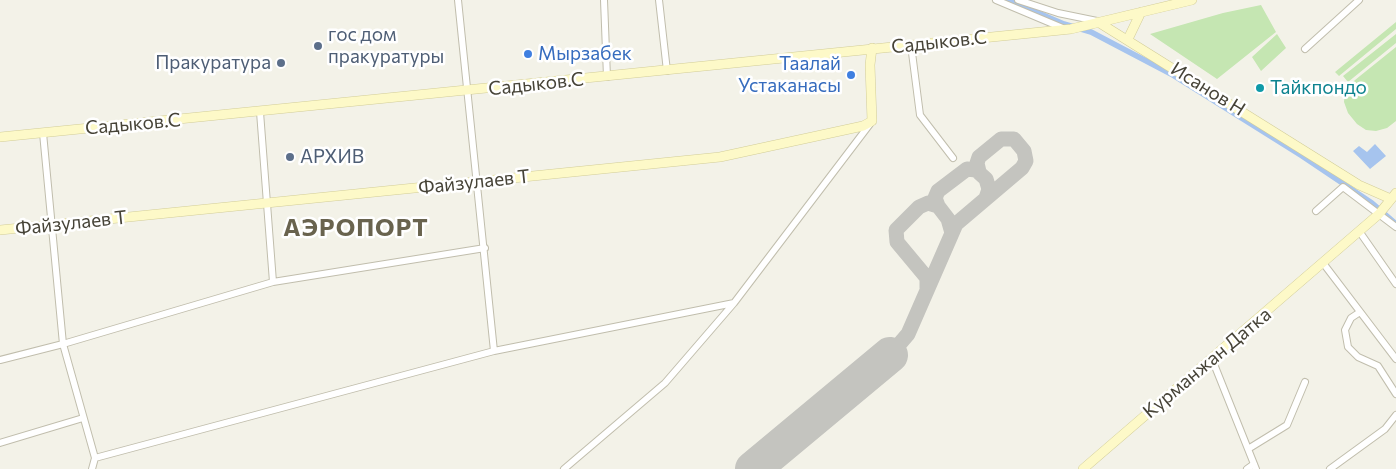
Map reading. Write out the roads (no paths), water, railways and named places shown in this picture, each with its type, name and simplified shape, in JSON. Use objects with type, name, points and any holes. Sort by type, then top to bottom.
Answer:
[{"type":"street","points":[[458,0],[466,91],[479,182],[494,351]]},
{"type":"street","points":[[604,0],[608,77]]},
{"type":"street","points":[[659,0],[667,71]]},
{"type":"street","points":[[996,0],[1069,30]]},
{"type":"street","name":"Исанов Н","points":[[1020,0],[1095,23],[1128,39],[1359,185],[1393,196]]},
{"type":"street","points":[[1095,23],[1192,0]]},
{"type":"street","points":[[1306,49],[1360,0]]},
{"type":"street","points":[[1128,39],[1141,12]]},
{"type":"street","name":"Садыков.С","points":[[0,137],[667,71],[911,44],[1069,30],[1095,23]]},
{"type":"street","points":[[911,44],[920,115],[953,158]]},
{"type":"street","points":[[564,469],[665,383],[734,303],[872,121],[870,65],[872,48]]},
{"type":"street","points":[[260,112],[273,282]]},
{"type":"street","name":"Файзулаев Т","points":[[0,230],[720,157],[863,126],[872,121]]},
{"type":"street","points":[[43,133],[63,344],[95,458],[92,469]]},
{"type":"street","points":[[1316,211],[1343,187],[1380,213],[1396,227]]},
{"type":"street","name":"Курманжан Датка","points":[[1087,466],[1360,232],[1380,213],[1393,196]]},
{"type":"street","points":[[1360,232],[1396,284]]},
{"type":"street","points":[[0,360],[63,344],[273,282],[485,248]]},
{"type":"street","points":[[1323,263],[1396,359]]},
{"type":"street","points":[[95,458],[494,351],[734,303]]},
{"type":"street","points":[[1360,312],[1351,318],[1345,330],[1348,347],[1358,357],[1378,366],[1396,394]]},
{"type":"street","points":[[1212,359],[1255,466],[1247,469]]},
{"type":"street","points":[[1248,449],[1287,426],[1305,382]]},
{"type":"street","points":[[1330,469],[1386,428],[1396,415]]},
{"type":"street","points":[[0,443],[83,418]]},
{"type":"water","points":[[1375,144],[1386,156],[1370,169],[1353,151],[1359,146],[1367,152]]},
{"type":"waterway","points":[[1008,0],[1064,24],[1091,32],[1171,74],[1302,156],[1372,203],[1396,224]]},
{"type":"place","name":"гос дом пракуратуры","points":[[318,46]]},
{"type":"place","name":"Мырзабек","points":[[528,54]]},
{"type":"place","name":"Пракуратура","points":[[281,63]]},
{"type":"place","name":"Таалай Устаканасы","points":[[851,75]]},
{"type":"place","name":"Тайкпондо","points":[[1260,88]]},
{"type":"place","name":"АРХИВ","points":[[290,157]]},
{"type":"district","name":"АЭРОПОРТ","points":[[356,228]]}]
